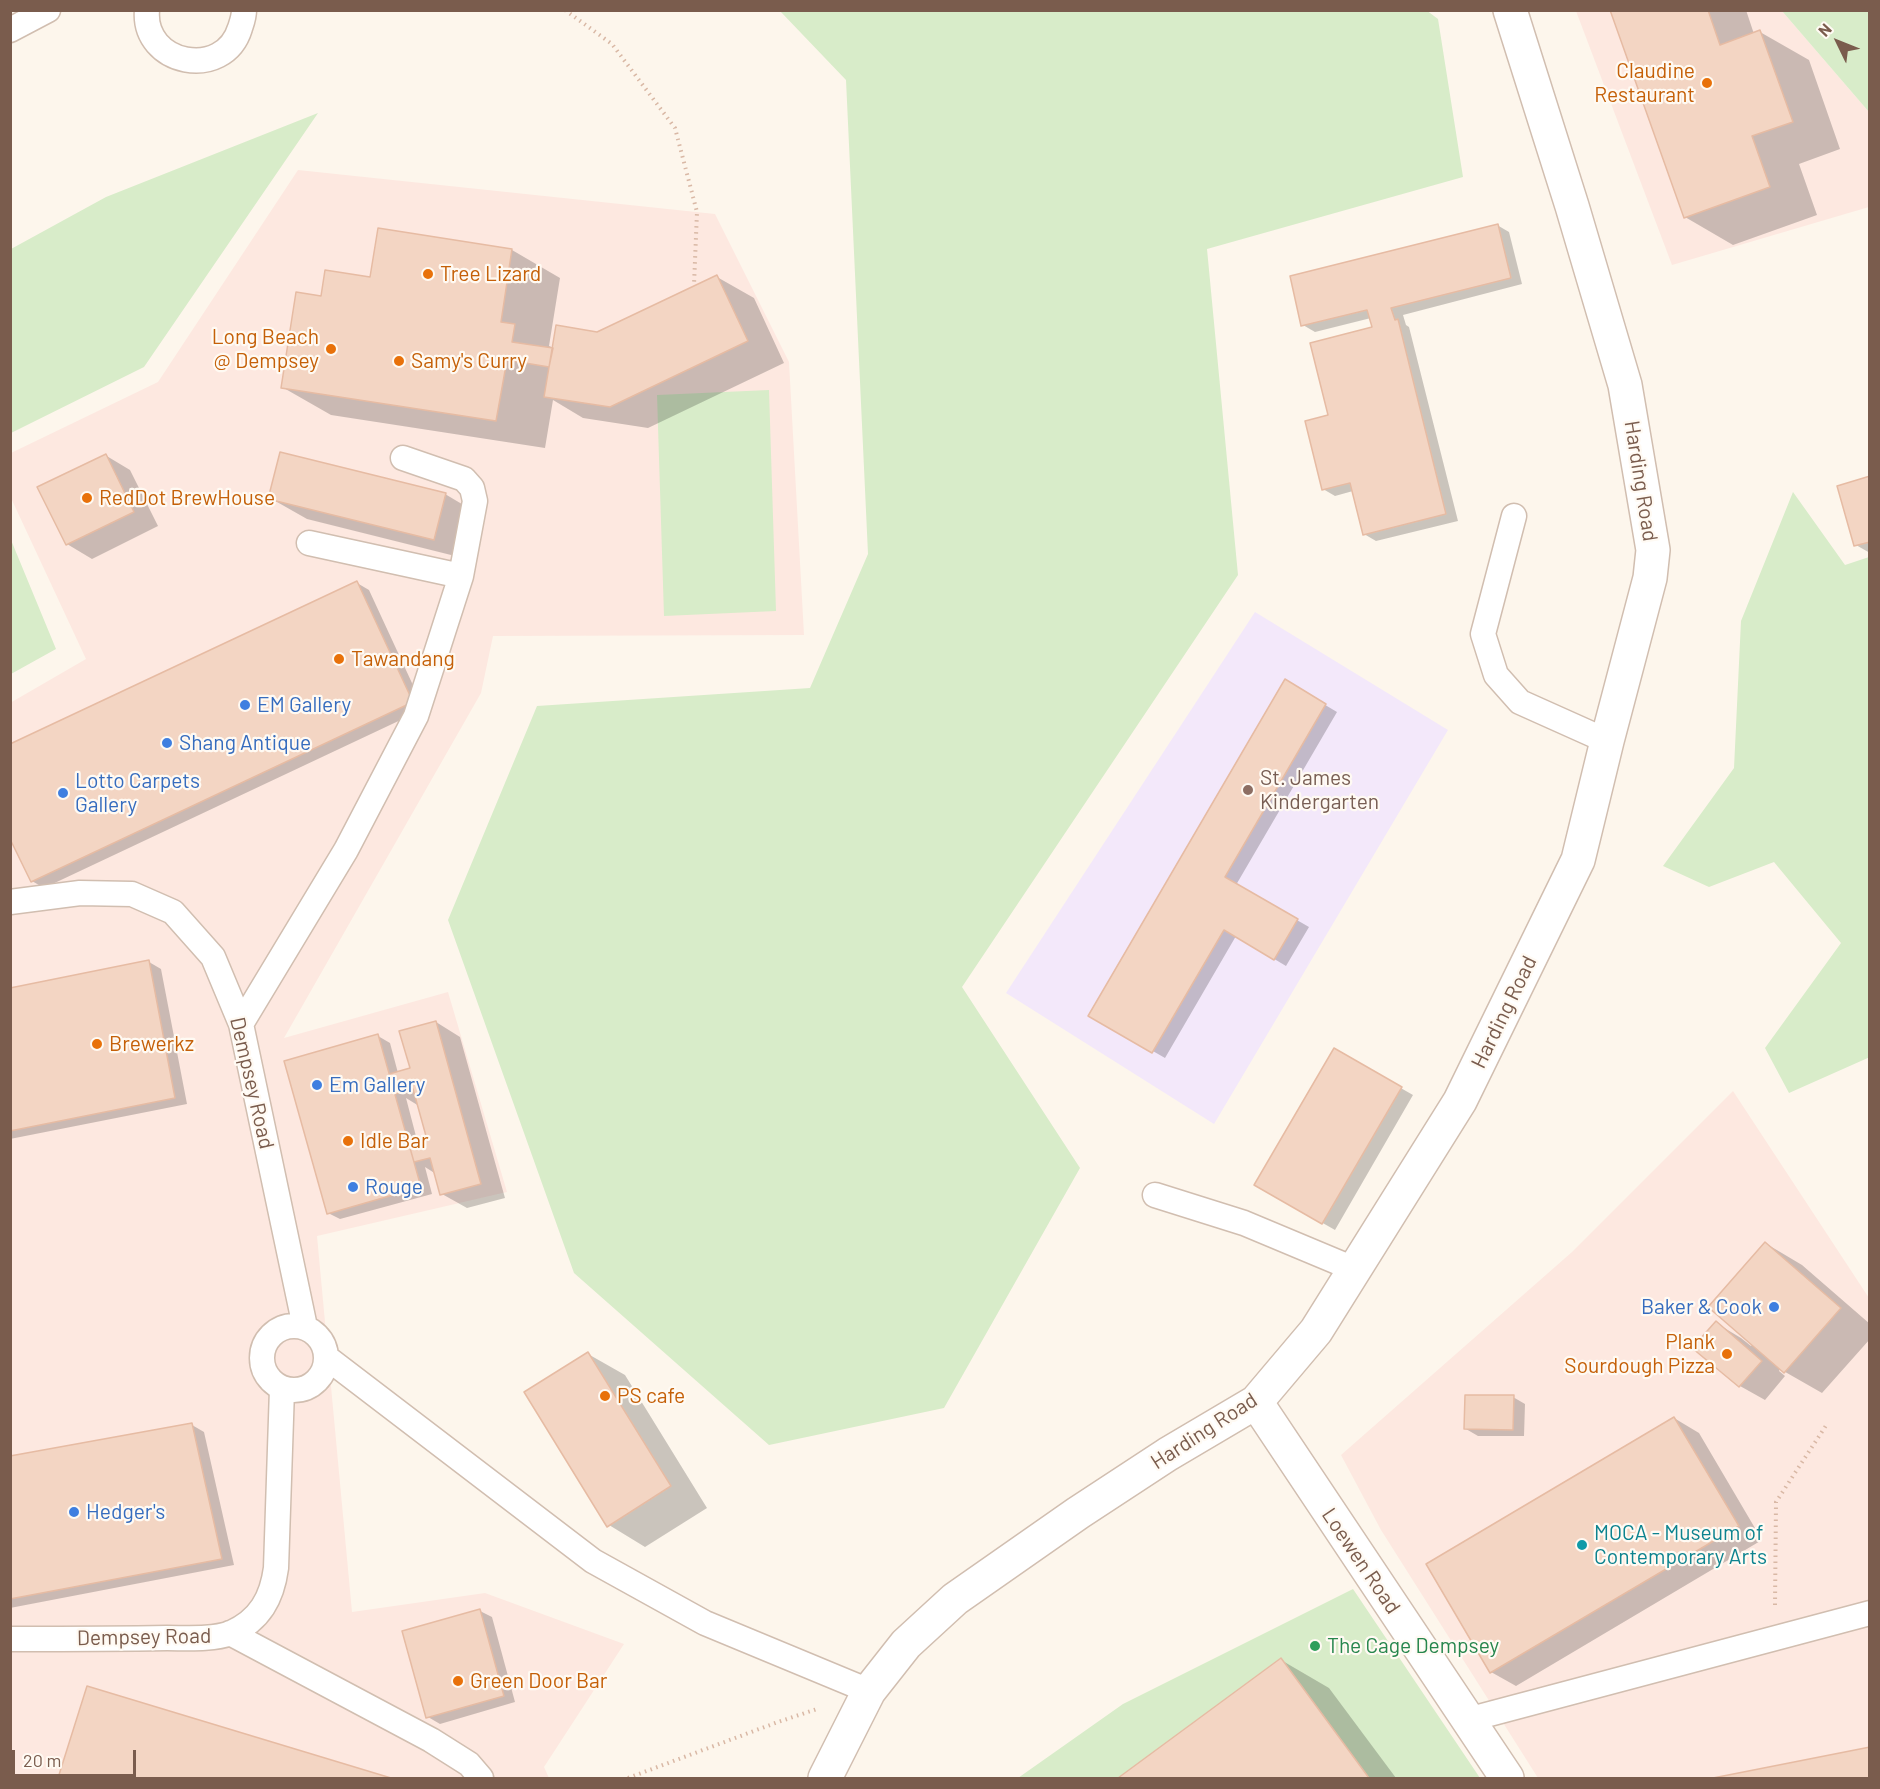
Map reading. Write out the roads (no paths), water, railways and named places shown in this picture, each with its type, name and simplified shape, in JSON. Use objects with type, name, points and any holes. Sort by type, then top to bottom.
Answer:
[{"type":"street","name":"Harding Road","points":[[825,1779],[869,1691],[906,1644],[955,1599],[1168,1454],[1256,1402],[1316,1331],[1461,1101],[1578,860],[1606,741],[1650,578],[1653,550],[1625,385],[1572,206],[1510,10]]},
{"type":"street","name":"Loewen Road","points":[[1256,1402],[1507,1779]]},
{"type":"lane","points":[[10,30],[48,10]]},
{"type":"lane","points":[[147,10],[146,19],[153,39],[167,54],[186,61],[206,61],[225,52],[238,36],[244,16],[243,10]]},
{"type":"lane","points":[[241,1024],[346,850],[416,716],[461,576],[475,501],[472,488],[464,478],[403,458]]},
{"type":"lane","points":[[1514,516],[1483,634],[1496,675],[1521,702],[1606,741]]},
{"type":"lane","points":[[309,543],[461,576]]},
{"type":"lane","name":"Dempsey Road","points":[[10,902],[81,893],[132,894],[173,912],[213,957],[241,1024],[305,1328]]},
{"type":"lane","points":[[1155,1195],[1244,1223],[1354,1269]]},
{"type":"lane","points":[[292,1326],[305,1328],[316,1334],[323,1344],[326,1357],[324,1369],[317,1380],[307,1387],[295,1390],[282,1389],[264,1372],[261,1360],[263,1347],[280,1329],[292,1326]]},
{"type":"lane","points":[[326,1357],[593,1561],[705,1623],[869,1691]]},
{"type":"lane","name":"Dempsey Road","points":[[10,1639],[155,1639],[215,1636],[230,1633],[246,1624],[262,1609],[273,1587],[276,1568],[282,1389]]},
{"type":"lane","points":[[1467,1720],[1869,1613]]},
{"type":"lane","points":[[230,1633],[431,1740],[469,1764],[481,1779]]},
{"type":"place","name":"Claudine Restaurant","points":[[1707,83]]},
{"type":"place","name":"Tree Lizard","points":[[428,274]]},
{"type":"place","name":"Long Beach @ Dempsey","points":[[331,349]]},
{"type":"place","name":"Samy's Curry","points":[[399,361]]},
{"type":"place","name":"RedDot BrewHouse","points":[[87,498]]},
{"type":"place","name":"Tawandang","points":[[339,659]]},
{"type":"place","name":"EM Gallery","points":[[245,705]]},
{"type":"place","name":"Shang Antique","points":[[167,743]]},
{"type":"place","name":"St. James Kindergarten","points":[[1248,790]]},
{"type":"place","name":"Lotto Carpets Gallery","points":[[63,793]]},
{"type":"place","name":"Brewerkz","points":[[97,1044]]},
{"type":"place","name":"Em Gallery","points":[[317,1085]]},
{"type":"place","name":"Idle Bar","points":[[348,1141]]},
{"type":"place","name":"Rouge","points":[[353,1187]]},
{"type":"place","name":"Baker & Cook","points":[[1774,1307]]},
{"type":"place","name":"Plank Sourdough Pizza","points":[[1727,1354]]},
{"type":"place","name":"PS cafe","points":[[605,1396]]},
{"type":"place","name":"Hedger's","points":[[74,1512]]},
{"type":"place","name":"MOCA - Museum of Contemporary Arts","points":[[1582,1545]]},
{"type":"place","name":"The Cage Dempsey","points":[[1315,1646]]},
{"type":"place","name":"Green Door Bar","points":[[458,1681]]}]
